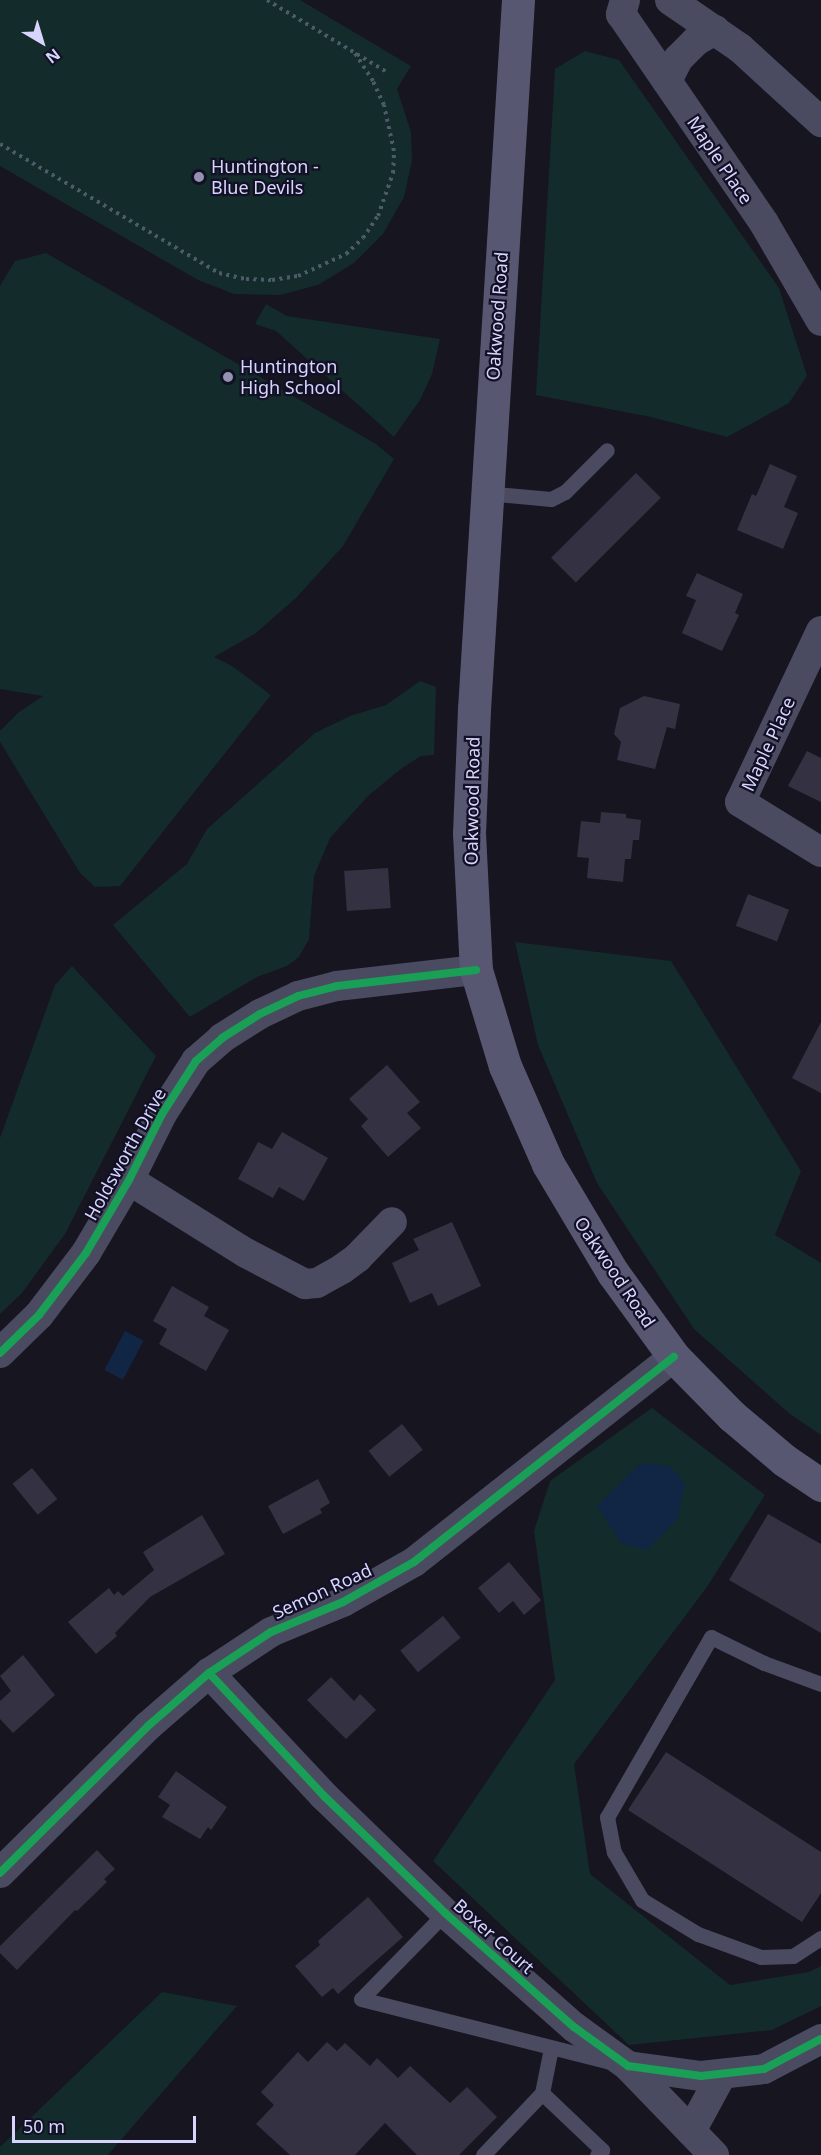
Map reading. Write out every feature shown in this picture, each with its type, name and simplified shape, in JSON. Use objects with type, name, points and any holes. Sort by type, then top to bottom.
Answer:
[{"type":"main road","name":"Oakwood Road","points":[[518,0],[486,493],[469,833],[476,970],[505,1066],[548,1164],[613,1273],[674,1357],[732,1416],[784,1460],[821,1485]]},
{"type":"street","name":"Maple Place","points":[[625,0],[621,14],[764,223],[821,321]]},
{"type":"street","points":[[670,0],[740,48],[821,122]]},
{"type":"street","points":[[667,81],[678,59],[696,41],[715,30]]},
{"type":"street","name":"Maple Place","points":[[821,632],[740,802],[821,852]]},
{"type":"street","name":"Holdsworth Drive","points":[[0,1353],[39,1315],[86,1253],[129,1180],[162,1114],[196,1061],[222,1038],[260,1014],[298,996],[337,986],[476,970]]},
{"type":"street","name":"Holdsworth Drive","points":[[129,1180],[246,1253],[305,1284],[317,1283],[342,1269],[357,1258],[392,1222]]},
{"type":"street","name":"Semon Road","points":[[0,1873],[148,1726],[209,1673],[271,1632],[343,1602],[414,1562],[674,1357]]},
{"type":"street","name":"Boxer Court","points":[[209,1673],[324,1796],[444,1913],[574,2027],[628,2066],[701,2076],[764,2069],[821,2039]]},
{"type":"street","points":[[628,2066],[698,2145],[722,2074]]},
{"type":"lane","points":[[486,493],[551,499],[565,492],[607,450]]},
{"type":"lane","points":[[821,1684],[764,1664],[711,1637],[608,1817],[614,1852],[642,1900],[698,1934],[761,1957],[793,1956],[821,1938]]},
{"type":"lane","points":[[444,1913],[361,1999],[628,2066]]},
{"type":"lane","points":[[483,2155],[542,2093],[551,2048]]},
{"type":"lane","points":[[542,2093],[602,2150],[597,2155]]},
{"type":"path","points":[[267,0],[387,72]]},
{"type":"path","points":[[0,144],[219,273],[246,279],[272,280],[298,276],[346,254],[363,238],[378,216],[393,173],[394,151],[384,105],[373,81],[354,52]]},
{"type":"green space","points":[[0,0],[300,0],[411,66],[397,89],[411,132],[412,161],[404,197],[383,234],[354,263],[318,285],[280,295],[234,294],[198,280],[0,166]]},
{"type":"green space","points":[[585,51],[619,60],[779,288],[807,376],[789,403],[727,437],[651,417],[536,395],[555,69]]},
{"type":"green space","points":[[46,253],[376,444],[394,459],[343,546],[297,597],[256,633],[214,657],[232,666],[271,695],[120,886],[95,887],[80,873],[0,742],[0,731],[19,712],[43,696],[0,689],[0,286],[15,261]]},
{"type":"green space","points":[[266,304],[287,316],[440,339],[432,374],[420,400],[394,437],[276,331],[255,324]]},
{"type":"green space","points":[[420,681],[436,687],[434,755],[421,756],[402,768],[368,796],[330,838],[314,876],[309,939],[299,957],[287,966],[257,977],[190,1017],[113,925],[187,864],[207,829],[315,733],[350,716],[386,705]]},
{"type":"green space","points":[[515,942],[671,961],[801,1171],[775,1235],[821,1263],[821,1435],[790,1414],[694,1329],[597,1183],[538,1045]]},
{"type":"green space","points":[[72,966],[156,1056],[65,1234],[22,1293],[0,1314],[0,1138],[55,985]]},
{"type":"green space","points":[[652,1408],[765,1495],[707,1587],[574,1764],[590,1874],[730,1985],[809,1972],[821,1966],[821,2006],[772,2030],[629,2045],[433,1861],[555,1680],[534,1531],[550,1481]]},
{"type":"green space","points":[[162,1992],[237,2006],[108,2155],[0,2155],[0,2147]]},
{"type":"water","points":[[125,1331],[144,1341],[123,1380],[104,1370]]},
{"type":"water","points":[[641,1463],[670,1466],[685,1484],[678,1518],[647,1550],[622,1544],[597,1506]]},
{"type":"building","points":[[770,464],[797,476],[784,507],[798,513],[783,549],[737,530],[752,494],[756,496]]},
{"type":"building","points":[[636,473],[661,498],[576,583],[551,558]]},
{"type":"building","points":[[697,573],[743,594],[735,613],[739,615],[722,651],[682,633],[696,600],[686,596]]},
{"type":"building","points":[[644,696],[680,704],[675,729],[667,727],[655,769],[617,760],[621,742],[614,734],[620,708]]},
{"type":"building","points":[[807,751],[821,758],[821,802],[788,786]]},
{"type":"building","points":[[601,812],[626,814],[626,818],[641,820],[639,840],[633,840],[631,859],[625,859],[623,882],[587,878],[589,858],[577,857],[581,821],[600,823]]},
{"type":"building","points":[[388,868],[391,908],[347,911],[344,871]]},
{"type":"building","points":[[748,894],[789,910],[777,942],[736,926]]},
{"type":"building","points":[[821,1022],[821,1093],[792,1078]]},
{"type":"building","points":[[387,1065],[420,1102],[407,1113],[421,1128],[388,1157],[361,1126],[368,1119],[349,1099]]},
{"type":"building","points":[[282,1132],[328,1158],[304,1201],[279,1187],[273,1198],[238,1179],[258,1142],[272,1149]]},
{"type":"building","points":[[452,1222],[481,1286],[438,1306],[432,1293],[410,1303],[392,1263],[419,1250],[413,1239]]},
{"type":"building","points":[[172,1286],[209,1307],[204,1316],[229,1330],[206,1371],[159,1344],[167,1329],[153,1321]]},
{"type":"building","points":[[402,1424],[423,1450],[389,1477],[369,1451]]},
{"type":"building","points":[[32,1468],[57,1499],[38,1515],[13,1484]]},
{"type":"building","points":[[318,1479],[330,1503],[320,1509],[322,1513],[283,1534],[268,1506]]},
{"type":"building","points":[[768,1514],[821,1544],[821,1633],[729,1580]]},
{"type":"building","points":[[202,1515],[225,1554],[150,1597],[115,1633],[117,1636],[96,1654],[68,1622],[109,1588],[114,1595],[118,1591],[123,1596],[154,1570],[143,1552]]},
{"type":"building","points":[[509,1562],[541,1600],[524,1615],[513,1601],[499,1613],[478,1588]]},
{"type":"building","points":[[443,1616],[461,1638],[418,1672],[400,1651]]},
{"type":"building","points":[[23,1655],[55,1695],[13,1733],[0,1719],[0,1701],[11,1691],[0,1676]]},
{"type":"building","points":[[331,1677],[354,1701],[360,1694],[376,1710],[346,1739],[307,1700]]},
{"type":"building","points":[[666,1752],[821,1852],[821,1893],[802,1922],[628,1810]]},
{"type":"building","points":[[176,1771],[227,1807],[211,1830],[208,1827],[200,1839],[162,1817],[170,1805],[158,1797]]},
{"type":"building","points":[[97,1850],[115,1869],[104,1879],[107,1882],[77,1911],[75,1910],[17,1970],[0,1953],[0,1946]]},
{"type":"building","points":[[368,1897],[403,1937],[338,1994],[333,1988],[322,1997],[295,1966],[320,1945],[318,1941]]},
{"type":"building","points":[[327,2042],[337,2051],[345,2043],[370,2066],[377,2058],[398,2078],[410,2066],[450,2103],[467,2087],[497,2117],[459,2155],[417,2155],[385,2123],[355,2155],[290,2155],[256,2124],[274,2105],[261,2092],[298,2052],[308,2062]]},
{"type":"cycle path","points":[[0,1353],[39,1315],[86,1253],[129,1180],[162,1114],[196,1061],[222,1038],[260,1014],[298,996],[337,986],[476,970]]},
{"type":"cycle path","points":[[0,1873],[148,1726],[209,1673],[271,1632],[343,1602],[414,1562],[674,1357]]},
{"type":"cycle path","points":[[209,1673],[324,1796],[445,1913],[574,2027],[628,2066],[701,2076],[764,2069],[821,2039]]},
{"type":"place","name":"Huntington - Blue Devils","points":[[199,177]]},
{"type":"place","name":"Huntington High School","points":[[228,377]]}]
